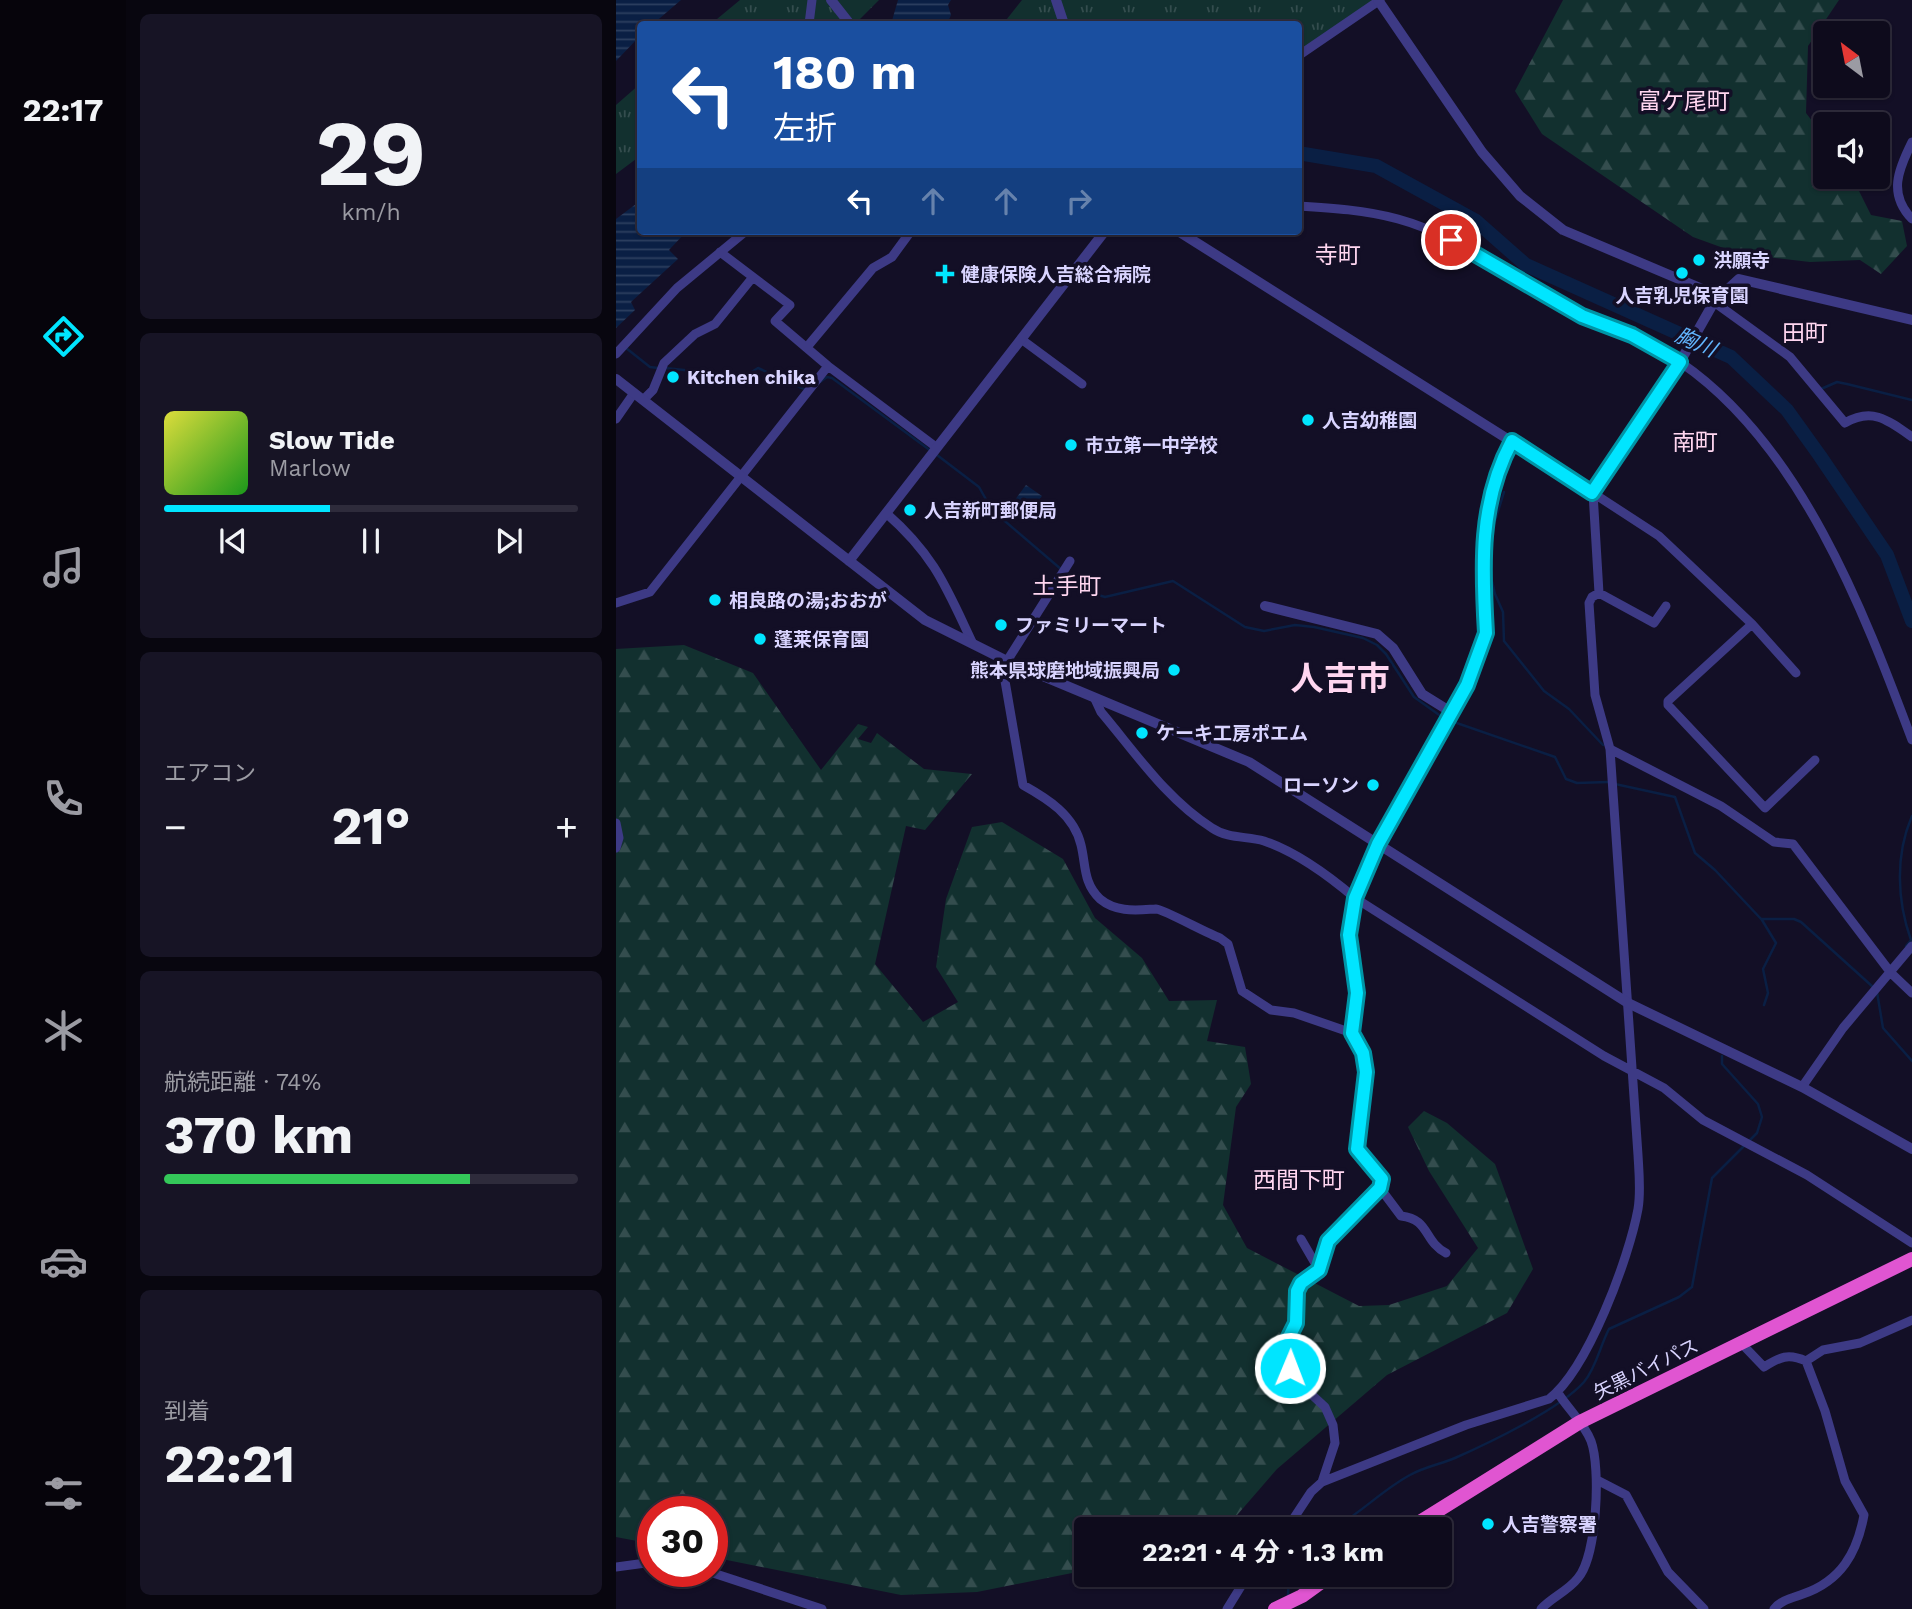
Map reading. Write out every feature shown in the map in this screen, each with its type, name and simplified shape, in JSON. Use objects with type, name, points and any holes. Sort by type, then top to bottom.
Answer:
[{"type":"highway","name":"矢黒バイパス","points":[[1427,1517],[1580,1422],[1912,1259]]},
{"type":"highway","points":[[1275,1609],[1303,1596],[1315,1587]]},
{"type":"street","points":[[809,21],[812,0]]},
{"type":"street","points":[[831,0],[848,21]]},
{"type":"street","points":[[1056,0],[1063,21]]},
{"type":"street","points":[[1302,54],[1379,0],[1482,152],[1520,196],[1563,230],[1716,299],[1790,358],[1845,423],[1860,414],[1868,414],[1885,420],[1912,437]]},
{"type":"street","points":[[1912,142],[1896,179],[1896,194],[1912,219]]},
{"type":"street","points":[[1302,206],[1366,212],[1400,219],[1436,232],[1582,316],[1632,335],[1681,359],[1733,405],[1784,471],[1814,519],[1882,659],[1912,740]]},
{"type":"street","points":[[616,354],[652,312],[741,235]]},
{"type":"street","points":[[807,347],[873,268],[892,257],[908,235]]},
{"type":"street","points":[[849,561],[1102,235]]},
{"type":"street","points":[[1184,235],[1658,536],[1752,624],[1796,673]]},
{"type":"street","points":[[720,252],[790,305],[775,321],[828,366],[936,447]]},
{"type":"street","points":[[616,419],[638,397],[653,390],[664,363],[695,334],[715,324],[753,277]]},
{"type":"street","points":[[1599,593],[1592,493],[1681,359],[1716,299],[1739,279],[1753,280],[1912,320]]},
{"type":"street","points":[[1021,339],[1082,384]]},
{"type":"street","points":[[616,603],[650,592],[828,366]]},
{"type":"street","points":[[616,379],[925,620],[1007,661],[1249,762],[1628,1003],[1802,1087],[1912,1149]]},
{"type":"street","points":[[1322,1482],[1335,1443],[1333,1425],[1325,1407],[1298,1382],[1285,1353],[1296,1323],[1297,1291],[1301,1283],[1319,1270],[1328,1241],[1380,1188],[1382,1179],[1357,1149],[1366,1072],[1363,1053],[1352,1033],[1357,993],[1349,935],[1355,898],[1378,844],[1467,685],[1483,647],[1486,633],[1483,536],[1497,468],[1512,441]]},
{"type":"street","points":[[886,513],[911,535],[935,565],[973,646]]},
{"type":"street","points":[[1070,561],[1007,661],[1005,681],[1023,785],[1066,815],[1079,836],[1083,869],[1094,893],[1103,901],[1133,912],[1163,910],[1220,938],[1228,944],[1242,990],[1271,1010],[1294,1013],[1352,1033]]},
{"type":"street","points":[[1599,593],[1654,623],[1666,606]]},
{"type":"street","points":[[1295,1517],[1311,1492],[1322,1482],[1466,1425],[1525,1409],[1558,1393],[1596,1330],[1620,1269],[1638,1208],[1640,1185],[1610,749],[1595,695],[1589,603],[1591,597],[1599,593]]},
{"type":"street","points":[[1265,606],[1377,634],[1393,648],[1422,694],[1451,712]]},
{"type":"street","points":[[1752,624],[1668,701],[1668,705],[1765,808],[1815,760]]},
{"type":"street","points":[[1096,699],[1101,712],[1164,789],[1212,829],[1276,847],[1322,872],[1355,898],[1605,1056],[1664,1088],[1703,1120],[1807,1175],[1912,1243]]},
{"type":"street","points":[[1610,749],[1721,806],[1774,842],[1793,844],[1891,972],[1912,993]]},
{"type":"street","points":[[616,823],[619,838],[616,848]]},
{"type":"street","points":[[1802,1087],[1843,1028],[1912,946]]},
{"type":"street","points":[[1380,1188],[1401,1216],[1415,1217],[1434,1246],[1446,1254]]},
{"type":"street","points":[[1301,1239],[1319,1270]]},
{"type":"street","points":[[1806,1361],[1823,1350],[1860,1343],[1912,1320]]},
{"type":"street","points":[[1741,1343],[1764,1367],[1780,1356],[1792,1355],[1806,1361],[1821,1398],[1845,1481],[1864,1515],[1859,1541],[1842,1571],[1820,1587],[1780,1602],[1774,1609]]},
{"type":"street","points":[[1541,1609],[1580,1577],[1591,1542],[1597,1480],[1592,1444],[1580,1422],[1558,1393]]},
{"type":"street","points":[[1597,1480],[1626,1495],[1668,1572],[1704,1609]]},
{"type":"street","points":[[616,1567],[637,1564]]},
{"type":"street","points":[[728,1578],[822,1609]]},
{"type":"street","points":[[1227,1609],[1241,1587]]},
{"type":"green space","points":[[740,0],[879,0],[858,21],[715,21]]},
{"type":"green space","points":[[1022,0],[1376,0],[1302,52],[1302,21],[1005,21]]},
{"type":"green space","points":[[1563,0],[1839,0],[1825,21],[1813,21],[1813,39],[1808,46],[1806,113],[1813,122],[1813,189],[1858,189],[1871,215],[1902,221],[1907,246],[1881,274],[1860,260],[1810,262],[1740,254],[1693,237],[1542,134],[1515,91]]},
{"type":"green space","points":[[637,87],[637,158],[616,174],[616,105]]},
{"type":"green space","points":[[684,645],[753,673],[821,770],[858,724],[868,727],[858,739],[871,743],[877,733],[924,769],[972,774],[925,830],[906,826],[875,964],[923,1022],[958,1002],[936,967],[946,899],[972,827],[1002,822],[1063,859],[1095,918],[1142,958],[1169,1001],[1217,1000],[1207,1041],[1245,1047],[1251,1084],[1236,1107],[1223,1205],[1247,1248],[1359,1306],[1389,1305],[1447,1286],[1478,1248],[1429,1171],[1408,1127],[1424,1111],[1447,1123],[1495,1164],[1533,1269],[1507,1313],[1387,1375],[1277,1469],[1235,1517],[1074,1517],[1074,1573],[977,1592],[901,1595],[728,1560],[728,1496],[637,1496],[637,1541],[616,1537],[616,649]]},
{"type":"water","points":[[616,0],[681,0],[656,21],[637,21],[637,39],[616,61]]},
{"type":"water","points":[[898,0],[951,0],[948,5],[951,15],[948,21],[892,21]]},
{"type":"water","points":[[637,203],[637,235],[683,235],[669,250],[678,259],[631,302],[635,310],[616,328],[616,219]]},
{"type":"water","points":[[1026,485],[1042,496],[1024,521],[1008,509]]},
{"type":"waterway","name":"胸川","points":[[1302,154],[1376,166],[1476,221],[1526,265],[1731,357],[1787,410],[1820,456],[1887,555],[1912,621]]},
{"type":"waterway","points":[[626,348],[650,367],[658,368]]},
{"type":"waterway","points":[[665,368],[684,370],[732,384],[758,368],[804,389]]},
{"type":"waterway","points":[[820,382],[827,377],[832,378],[931,451]]},
{"type":"waterway","points":[[1821,389],[1837,382],[1912,400]]},
{"type":"waterway","points":[[937,455],[979,487],[992,510],[1062,570]]},
{"type":"waterway","points":[[1504,492],[1491,534],[1489,569],[1503,612],[1504,641],[1544,691],[1569,709],[1603,745]]},
{"type":"waterway","points":[[1065,572],[1095,594],[1105,597],[1173,581],[1245,627],[1264,631],[1295,625],[1363,638],[1377,645],[1386,654],[1414,697],[1442,717]]},
{"type":"waterway","points":[[1451,721],[1555,757],[1566,779],[1577,783],[1608,782]]},
{"type":"waterway","points":[[1615,784],[1675,797],[1695,853],[1715,870],[1762,920],[1776,943],[1763,969],[1768,993],[1764,1005]]},
{"type":"waterway","points":[[1906,946],[1911,940],[1903,910],[1900,878],[1903,846],[1912,816]]},
{"type":"waterway","points":[[1762,919],[1794,919],[1801,922],[1873,987]]},
{"type":"waterway","points":[[1877,992],[1883,1028],[1912,1061]]},
{"type":"waterway","points":[[1352,1517],[1410,1475],[1486,1444],[1558,1403],[1584,1382],[1595,1364],[1609,1329],[1679,1297],[1692,1287],[1712,1178],[1757,1133],[1762,1117],[1758,1104],[1722,1064],[1722,1056]]},
{"type":"waterway","points":[[1288,1587],[1288,1595]]},
{"type":"place","name":"洪願寺","points":[[1699,260]]},
{"type":"place","name":"人吉乳児保育園","points":[[1682,273]]},
{"type":"place","name":"健康保険人吉総合病院","points":[[945,274]]},
{"type":"place","name":"Kitchen chika","points":[[673,377]]},
{"type":"place","name":"人吉幼稚園","points":[[1308,420]]},
{"type":"place","name":"市立第一中学校","points":[[1071,445]]},
{"type":"place","name":"人吉新町郵便局","points":[[910,510]]},
{"type":"place","name":"相良路の湯;おおが","points":[[715,600]]},
{"type":"place","name":"ファミリーマート","points":[[1001,625]]},
{"type":"place","name":"蓬莱保育園","points":[[760,639]]},
{"type":"place","name":"熊本県球磨地域振興局","points":[[1174,670]]},
{"type":"place","name":"ケーキ工房ポエム","points":[[1142,733]]},
{"type":"place","name":"ローソン","points":[[1373,785]]},
{"type":"place","name":"人吉警察署","points":[[1488,1524]]},
{"type":"district","name":"富ケ尾町","points":[[1684,101]]},
{"type":"district","name":"寺町","points":[[1338,255]]},
{"type":"district","name":"田町","points":[[1805,333]]},
{"type":"district","name":"南町","points":[[1695,442]]},
{"type":"district","name":"土手町","points":[[1067,586]]},
{"type":"district","name":"人吉市","points":[[1340,678]]},
{"type":"district","name":"西間下町","points":[[1299,1180]]},
{"type":"route","points":[[1290,1368],[1285,1353],[1296,1323],[1297,1291],[1301,1283],[1319,1270],[1328,1241],[1372,1200],[1380,1188],[1382,1179],[1368,1166],[1357,1149],[1356,1139],[1365,1097],[1366,1072],[1363,1053],[1352,1033],[1357,1010],[1357,981],[1349,935],[1355,898],[1378,844],[1467,685],[1483,647],[1486,633],[1483,536],[1497,468],[1512,441],[1592,493],[1680,362],[1632,335],[1582,316],[1451,240]]}]
